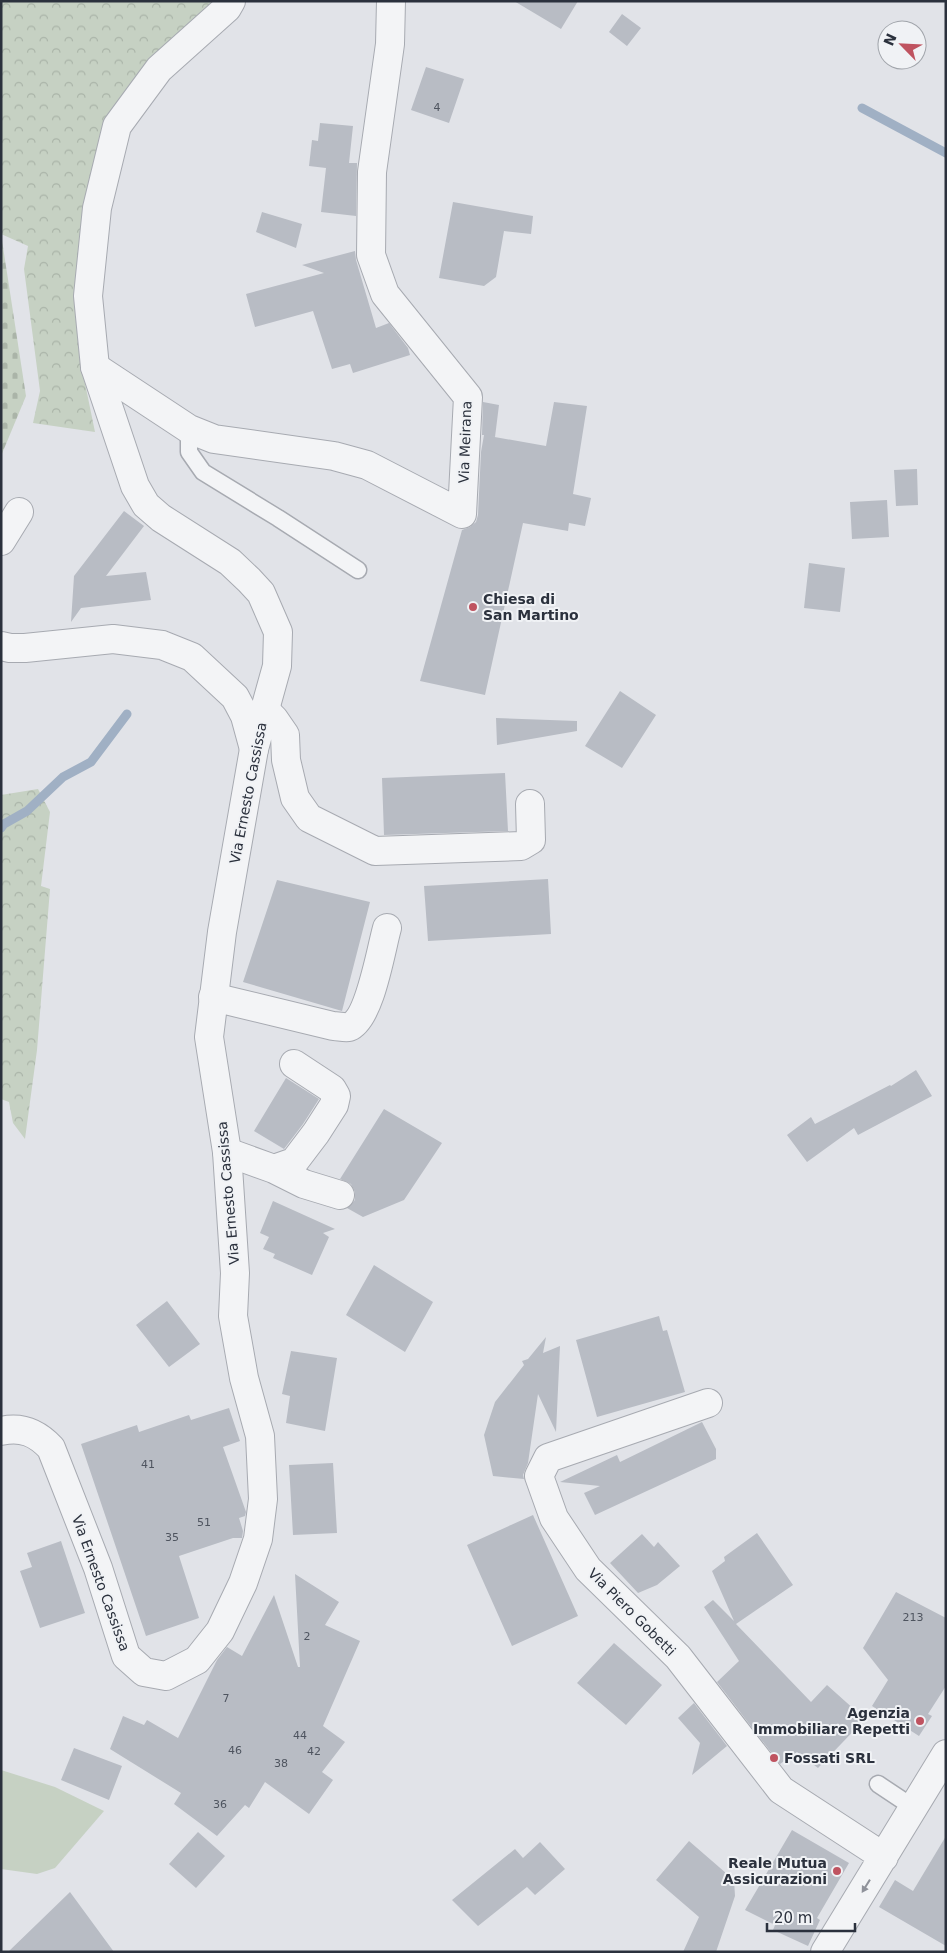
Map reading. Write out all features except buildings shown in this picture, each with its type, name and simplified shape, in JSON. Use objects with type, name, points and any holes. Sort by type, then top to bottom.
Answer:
[{"type":"street","name":"Via Ernesto Cassissa","points":[[1,1432],[16,1429],[30,1432],[41,1438],[51,1448],[98,1568],[126,1656],[144,1672],[166,1676],[197,1660],[220,1631],[243,1583],[258,1539],[263,1499],[260,1436],[244,1378],[233,1316],[235,1273],[227,1152],[209,1037],[222,932],[254,749],[277,666],[278,632],[261,593],[249,580],[230,562],[161,518],[146,505],[135,486],[95,367],[88,296],[98,208],[117,126],[159,69],[227,8],[231,1]]},
{"type":"street","name":"Via Meirana","points":[[95,367],[189,429],[214,439],[334,456],[367,465],[462,514],[468,397],[385,294],[370,255],[372,172],[390,44],[390,1]]},
{"type":"street","points":[[1,542],[19,512]]},
{"type":"street","points":[[1,646],[25,648],[113,639],[162,645],[192,657],[235,697],[245,716],[254,749]]},
{"type":"street","points":[[265,710],[274,718],[285,735],[286,760],[296,798],[309,818],[375,851],[521,846],[531,840],[530,804]]},
{"type":"street","points":[[213,997],[333,1026],[348,1027],[360,1018],[368,1002],[387,928]]},
{"type":"street","points":[[274,1169],[294,1162],[334,1105],[336,1096],[332,1089],[294,1064]]},
{"type":"street","points":[[227,1152],[274,1169],[304,1184],[340,1195]]},
{"type":"street","name":"Via Piero Gobetti","points":[[708,1403],[548,1458],[539,1476],[554,1518],[588,1569],[678,1657],[781,1790],[884,1857]]},
{"type":"street","points":[[825,1952],[946,1754]]},
{"type":"lane","points":[[189,429],[189,452],[203,472],[358,570]]},
{"type":"lane","points":[[878,1784],[914,1808]]},
{"type":"green space","points":[[1,1],[218,1],[162,47],[122,95],[97,170],[83,246],[79,354],[95,432],[33,423],[40,391],[24,269],[28,246],[1,234]]},
{"type":"green space","points":[[1,234],[26,396],[1,456]]},
{"type":"green space","points":[[38,789],[50,812],[41,886],[50,889],[37,1050],[25,1139],[13,1123],[9,1102],[1,1099],[1,795]]},
{"type":"green space","points":[[1,1770],[55,1787],[104,1811],[55,1868],[37,1874],[1,1869]]},
{"type":"waterway","points":[[862,108],[946,153]]},
{"type":"waterway","points":[[1,828],[4,824],[27,811],[63,777],[91,762],[127,714]]},
{"type":"place","name":"Chiesa di San Martino","points":[[473,607]]},
{"type":"place","name":"Agenzia Immobiliare Repetti","points":[[920,1721]]},
{"type":"place","name":"Fossati SRL","points":[[774,1758]]},
{"type":"place","name":"Reale Mutua Assicurazioni","points":[[837,1871]]}]
